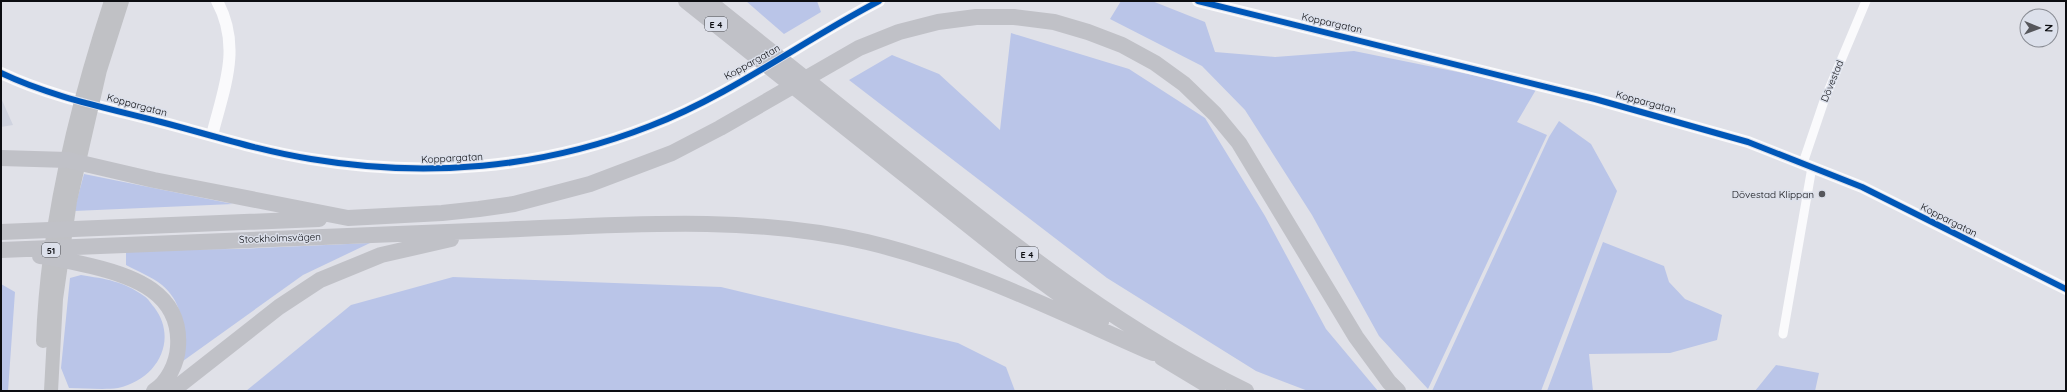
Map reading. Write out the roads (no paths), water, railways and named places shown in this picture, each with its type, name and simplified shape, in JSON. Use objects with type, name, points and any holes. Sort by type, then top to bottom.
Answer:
[{"type":"highway","name":"E 4","points":[[686,1],[751,44],[1012,260],[1078,308],[1217,391]]},
{"type":"highway","name":"E 4","points":[[708,1],[751,44]]},
{"type":"highway","points":[[1,158],[73,162],[154,180],[348,218],[457,212],[514,204],[559,193],[622,174],[672,153],[720,128],[859,48],[899,32],[938,22],[976,17],[1014,17],[1054,22],[1088,32],[1122,45],[1155,63],[1184,84],[1215,114],[1240,143],[1356,337],[1389,382],[1398,391]]},
{"type":"highway","name":"E 4","points":[[818,98],[1023,252],[1086,297],[1156,342],[1246,391]]},
{"type":"highway","name":"Stockholmsvägen","points":[[1,232],[348,218]]},
{"type":"highway","name":"Stockholmsvägen","points":[[1,250],[558,228],[726,224],[770,227],[865,242],[958,269],[1010,289],[1153,353]]},
{"type":"highway","points":[[172,391],[279,307],[320,280],[381,255],[497,230]]},
{"type":"highway","points":[[1,254],[56,258],[107,269],[142,282],[156,292],[170,309],[179,336],[178,356],[169,375],[154,391]]},
{"type":"main road","name":"51","points":[[42,391],[50,299],[64,201],[111,1]]},
{"type":"main road","name":"51","points":[[95,69],[122,1]]},
{"type":"main road","name":"51","points":[[50,299],[51,391]]},
{"type":"street","points":[[212,135],[229,64],[231,46],[227,23],[217,1]]},
{"type":"street","name":"Koppargatan","points":[[1,73],[44,90],[295,156],[385,168],[442,169],[479,167],[530,160],[600,143],[670,118],[708,99],[879,1]]},
{"type":"street","name":"Koppargatan","points":[[1198,1],[1398,49],[1658,115],[1748,142],[1862,186],[2066,289]]},
{"type":"street","name":"Dövestad","points":[[1783,334],[1808,165],[1824,101],[1866,1]]},
{"type":"place","name":"Dövestad Klippan","points":[[1822,194]]}]
